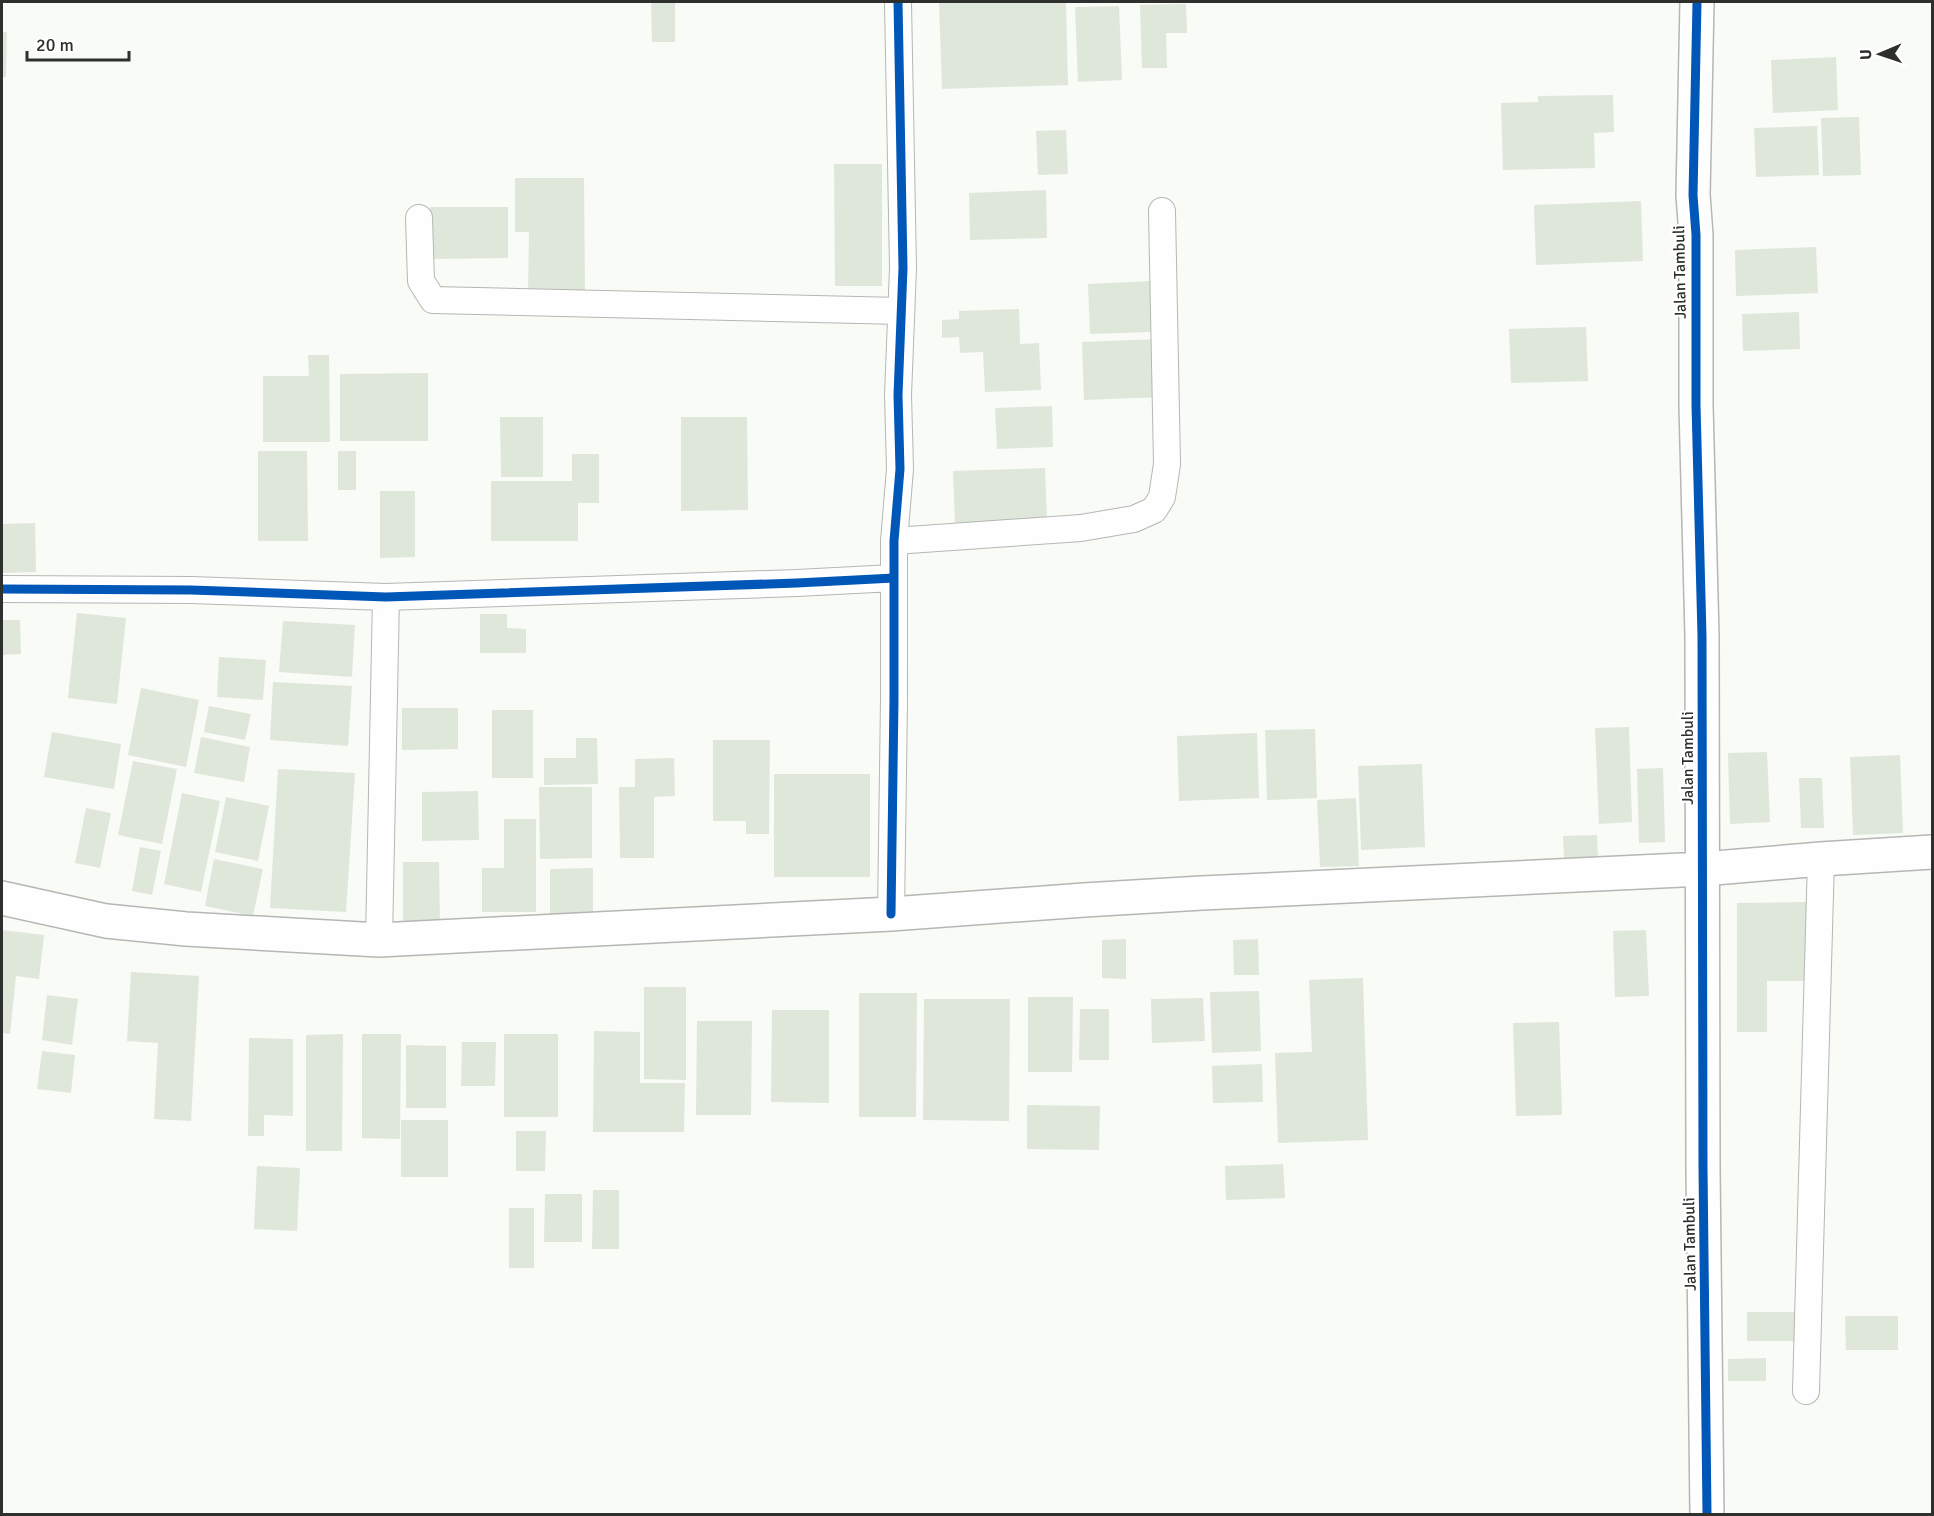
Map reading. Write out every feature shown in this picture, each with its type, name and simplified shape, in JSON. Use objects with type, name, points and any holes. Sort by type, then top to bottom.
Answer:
[{"type":"main road","name":"Jalan Tambuli","points":[[1697,2],[1693,195],[1696,235],[1696,405],[1702,636],[1703,1168],[1707,1515]]},
{"type":"main road","points":[[2,898],[106,921],[186,929],[379,940],[891,914],[1143,896],[1703,869],[1932,852]]},
{"type":"street","points":[[891,914],[894,541],[900,469],[898,395],[903,268],[898,2]]},
{"type":"street","points":[[894,541],[1081,528],[1134,519],[1154,510],[1162,497],[1167,464],[1162,211]]},
{"type":"street","points":[[419,218],[422,281],[433,300],[901,311]]},
{"type":"street","points":[[2,589],[191,590],[386,597],[894,578]]},
{"type":"street","points":[[379,940],[386,597]]},
{"type":"street","points":[[1806,1391],[1821,859]]},
{"type":"building","points":[[651,2],[675,2],[675,42],[652,42]]},
{"type":"building","points":[[939,2],[1066,2],[1068,85],[942,89]]},
{"type":"building","points":[[1186,4],[1187,33],[1166,33],[1167,68],[1142,68],[1140,5]]},
{"type":"building","points":[[1119,6],[1122,80],[1078,82],[1075,7]]},
{"type":"building","points":[[2,32],[7,32],[6,77],[2,77]]},
{"type":"building","points":[[1836,57],[1838,110],[1773,113],[1771,60]]},
{"type":"building","points":[[1613,95],[1614,132],[1594,133],[1595,168],[1503,170],[1501,103],[1538,102],[1538,96]]},
{"type":"building","points":[[1859,117],[1861,175],[1823,176],[1821,118]]},
{"type":"building","points":[[1817,126],[1819,175],[1756,177],[1754,128]]},
{"type":"building","points":[[1066,130],[1068,174],[1038,175],[1036,131]]},
{"type":"building","points":[[834,164],[882,164],[882,286],[835,286]]},
{"type":"building","points":[[515,178],[584,178],[585,294],[528,294],[529,232],[515,232]]},
{"type":"building","points":[[1046,190],[1047,238],[970,240],[969,193]]},
{"type":"building","points":[[1641,201],[1643,261],[1536,265],[1534,205]]},
{"type":"building","points":[[430,207],[508,207],[508,258],[430,259]]},
{"type":"building","points":[[1816,247],[1818,293],[1736,296],[1735,250]]},
{"type":"building","points":[[1150,281],[1152,332],[1090,334],[1088,284]]},
{"type":"building","points":[[1019,309],[1020,344],[1039,343],[1041,390],[985,392],[983,352],[960,353],[959,337],[942,338],[942,320],[959,319],[959,311]]},
{"type":"building","points":[[1799,312],[1800,349],[1743,351],[1742,314]]},
{"type":"building","points":[[1586,327],[1588,381],[1511,383],[1509,329]]},
{"type":"building","points":[[1160,339],[1162,397],[1084,400],[1082,342]]},
{"type":"building","points":[[308,355],[329,355],[330,442],[263,442],[263,376],[309,376]]},
{"type":"building","points":[[428,373],[428,441],[340,441],[340,374]]},
{"type":"building","points":[[1052,406],[1053,447],[997,449],[995,408]]},
{"type":"building","points":[[500,417],[543,417],[543,477],[501,477]]},
{"type":"building","points":[[681,417],[747,417],[748,510],[681,511]]},
{"type":"building","points":[[258,451],[307,451],[308,541],[258,541]]},
{"type":"building","points":[[338,451],[356,451],[356,490],[338,490]]},
{"type":"building","points":[[572,454],[599,454],[599,503],[578,503],[578,541],[491,541],[491,481],[572,481]]},
{"type":"building","points":[[1045,468],[1047,521],[955,524],[953,471]]},
{"type":"building","points":[[380,491],[415,491],[415,557],[380,558]]},
{"type":"building","points":[[35,523],[36,572],[2,573],[2,524]]},
{"type":"building","points":[[77,613],[126,618],[117,704],[68,698]]},
{"type":"building","points":[[480,614],[507,614],[507,628],[526,629],[526,653],[480,653]]},
{"type":"building","points":[[2,620],[20,620],[21,654],[2,655]]},
{"type":"building","points":[[283,621],[355,625],[352,677],[279,672]]},
{"type":"building","points":[[219,657],[266,660],[263,700],[217,697]]},
{"type":"building","points":[[273,682],[352,686],[348,746],[270,740]]},
{"type":"building","points":[[141,688],[199,700],[186,767],[128,755]]},
{"type":"building","points":[[209,706],[251,714],[245,740],[204,732]]},
{"type":"building","points":[[402,708],[458,708],[458,749],[402,750]]},
{"type":"building","points":[[492,710],[533,710],[533,778],[492,778]]},
{"type":"building","points":[[1629,727],[1632,822],[1599,824],[1595,728]]},
{"type":"building","points":[[1315,729],[1317,798],[1267,800],[1265,730]]},
{"type":"building","points":[[52,732],[121,744],[114,789],[44,777]]},
{"type":"building","points":[[1257,733],[1259,798],[1179,801],[1177,736]]},
{"type":"building","points":[[201,737],[250,747],[244,782],[194,773]]},
{"type":"building","points":[[576,738],[597,738],[598,784],[544,785],[544,758],[576,758]]},
{"type":"building","points":[[713,740],[770,740],[769,834],[746,834],[746,821],[713,821]]},
{"type":"building","points":[[1767,752],[1770,822],[1730,824],[1728,753]]},
{"type":"building","points":[[1900,755],[1903,833],[1853,835],[1850,757]]},
{"type":"building","points":[[674,758],[675,796],[654,797],[654,858],[620,858],[619,787],[635,787],[635,759]]},
{"type":"building","points":[[133,761],[177,769],[162,844],[118,835]]},
{"type":"building","points":[[1422,764],[1425,847],[1361,850],[1358,766]]},
{"type":"building","points":[[1663,768],[1665,842],[1639,843],[1637,769]]},
{"type":"building","points":[[278,769],[355,773],[346,912],[270,908]]},
{"type":"building","points":[[774,774],[870,774],[870,877],[774,877]]},
{"type":"building","points":[[1799,778],[1822,778],[1824,828],[1801,828]]},
{"type":"building","points":[[539,787],[592,787],[592,858],[540,859]]},
{"type":"building","points":[[478,791],[479,840],[422,841],[422,792]]},
{"type":"building","points":[[182,793],[220,801],[201,892],[164,884]]},
{"type":"building","points":[[226,797],[269,806],[258,861],[215,852]]},
{"type":"building","points":[[1356,798],[1359,866],[1320,867],[1317,800]]},
{"type":"building","points":[[86,808],[111,813],[100,868],[75,863]]},
{"type":"building","points":[[504,819],[536,819],[536,912],[482,912],[482,868],[504,868]]},
{"type":"building","points":[[1597,835],[1598,857],[1564,858],[1563,836]]},
{"type":"building","points":[[140,847],[161,851],[152,895],[132,891]]},
{"type":"building","points":[[214,859],[263,869],[253,916],[205,906]]},
{"type":"building","points":[[403,862],[439,862],[440,924],[403,924]]},
{"type":"building","points":[[593,868],[593,918],[550,918],[550,869]]},
{"type":"building","points":[[1806,902],[1806,981],[1767,981],[1767,1032],[1737,1032],[1737,903]]},
{"type":"building","points":[[2,930],[44,935],[39,979],[16,976],[10,1034],[2,1033]]},
{"type":"building","points":[[1646,930],[1649,996],[1615,997],[1613,931]]},
{"type":"building","points":[[1126,939],[1126,979],[1102,978],[1102,940]]},
{"type":"building","points":[[1258,939],[1259,975],[1234,975],[1233,940]]},
{"type":"building","points":[[131,972],[199,976],[191,1121],[154,1119],[158,1043],[127,1041]]},
{"type":"building","points":[[1363,978],[1368,1140],[1278,1143],[1275,1053],[1312,1052],[1309,980]]},
{"type":"building","points":[[644,987],[686,987],[686,1080],[644,1079]]},
{"type":"building","points":[[1259,991],[1261,1051],[1212,1053],[1210,992]]},
{"type":"building","points":[[859,993],[917,993],[916,1117],[859,1117]]},
{"type":"building","points":[[47,995],[78,999],[72,1045],[42,1040]]},
{"type":"building","points":[[1028,997],[1073,997],[1072,1072],[1028,1072]]},
{"type":"building","points":[[1203,998],[1205,1041],[1152,1043],[1151,999]]},
{"type":"building","points":[[924,999],[1010,999],[1009,1121],[923,1120]]},
{"type":"building","points":[[1080,1009],[1109,1009],[1109,1060],[1079,1060]]},
{"type":"building","points":[[772,1010],[829,1010],[829,1103],[771,1102]]},
{"type":"building","points":[[697,1021],[752,1021],[751,1115],[696,1115]]},
{"type":"building","points":[[1559,1022],[1562,1115],[1516,1116],[1513,1023]]},
{"type":"building","points":[[594,1031],[640,1032],[640,1083],[685,1083],[684,1132],[593,1132]]},
{"type":"building","points":[[343,1034],[342,1151],[306,1151],[306,1035]]},
{"type":"building","points":[[362,1034],[401,1034],[400,1139],[362,1138]]},
{"type":"building","points":[[504,1034],[558,1034],[558,1117],[504,1117]]},
{"type":"building","points":[[249,1038],[293,1039],[293,1116],[264,1115],[264,1136],[248,1136]]},
{"type":"building","points":[[462,1042],[496,1042],[495,1086],[461,1086]]},
{"type":"building","points":[[406,1045],[446,1046],[446,1108],[406,1108]]},
{"type":"building","points":[[42,1051],[75,1055],[71,1093],[37,1089]]},
{"type":"building","points":[[1262,1064],[1263,1102],[1213,1103],[1212,1066]]},
{"type":"building","points":[[1027,1105],[1100,1106],[1099,1150],[1027,1149]]},
{"type":"building","points":[[401,1120],[448,1120],[448,1177],[401,1177]]},
{"type":"building","points":[[516,1131],[546,1131],[545,1171],[516,1171]]},
{"type":"building","points":[[1283,1164],[1285,1198],[1226,1200],[1225,1166]]},
{"type":"building","points":[[257,1166],[300,1168],[297,1231],[254,1229]]},
{"type":"building","points":[[593,1190],[619,1190],[619,1249],[592,1249]]},
{"type":"building","points":[[545,1194],[582,1194],[582,1242],[544,1242]]},
{"type":"building","points":[[509,1208],[534,1208],[534,1268],[509,1268]]},
{"type":"building","points":[[1747,1312],[1799,1312],[1798,1341],[1747,1341]]},
{"type":"building","points":[[1845,1316],[1898,1316],[1898,1350],[1846,1350]]},
{"type":"building","points":[[1766,1358],[1766,1381],[1728,1381],[1728,1359]]},
{"type":"cycle path","points":[[891,914],[894,541],[900,469],[898,395],[903,268],[898,2]]},
{"type":"cycle path","points":[[1697,2],[1693,195],[1696,235],[1696,405],[1702,636],[1703,1168],[1707,1514]]},
{"type":"cycle path","points":[[2,589],[191,590],[386,597],[894,578]]}]
